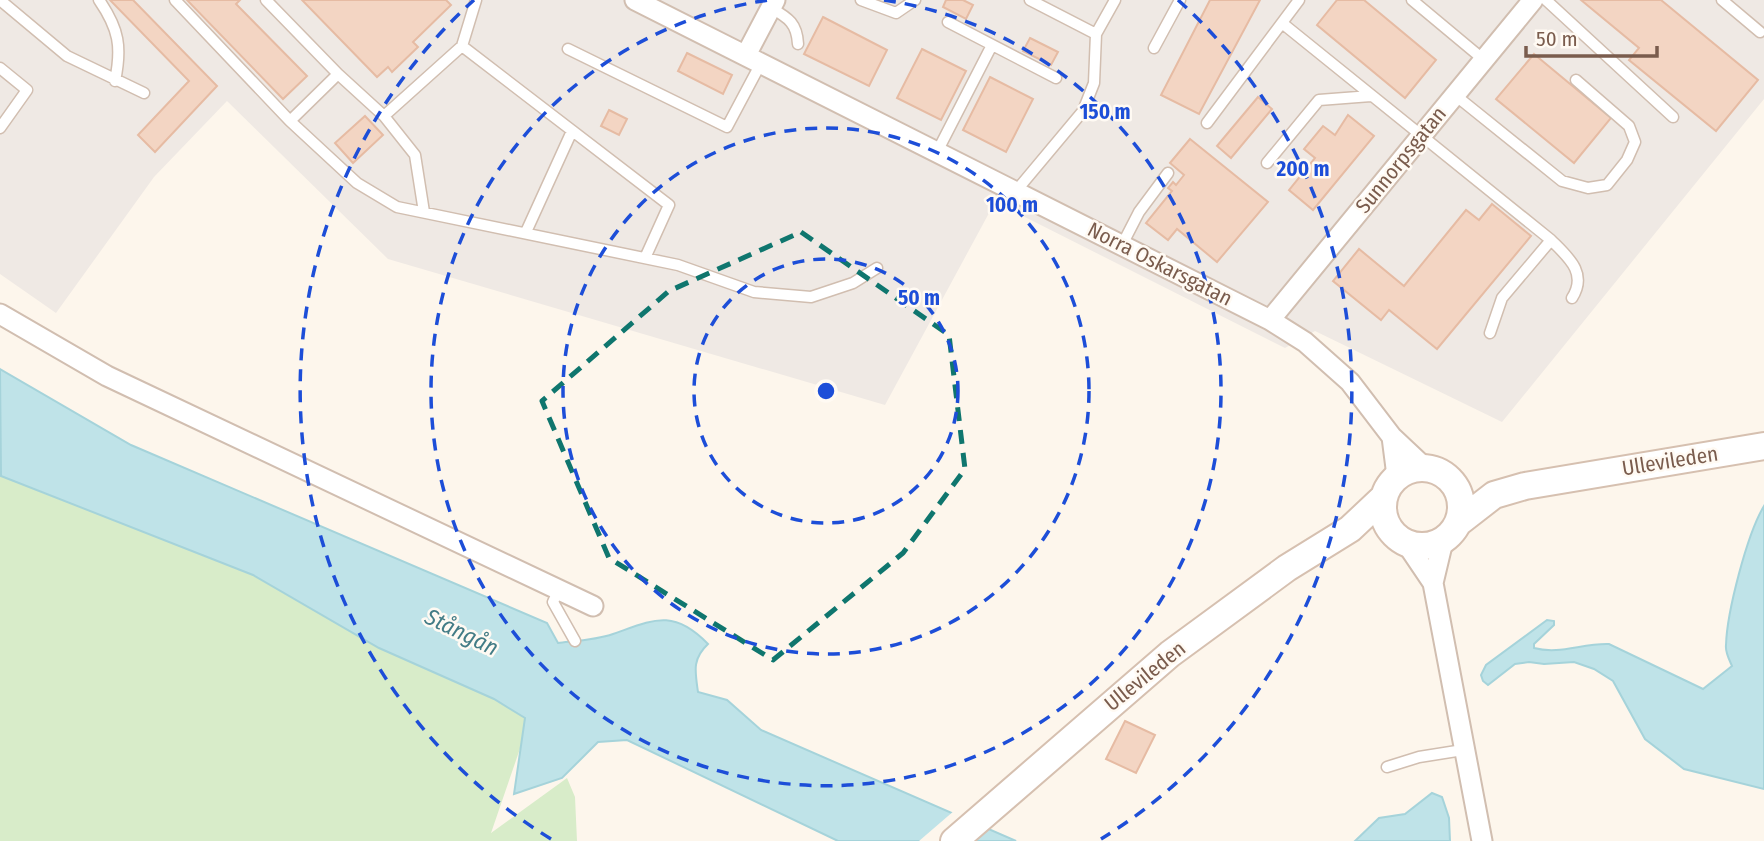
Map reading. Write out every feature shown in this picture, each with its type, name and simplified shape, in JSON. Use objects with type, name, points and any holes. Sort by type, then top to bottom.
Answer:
[{"type":"main road","name":"Ullevileden","points":[[1451,532],[1494,495],[1551,480],[1764,446]]},
{"type":"main road","points":[[1350,529],[1398,537],[1421,547],[1451,532],[1462,507],[1455,485],[1441,473],[1425,468],[1410,470],[1391,486],[1383,515],[1398,537]]},
{"type":"main road","name":"Ullevileden","points":[[1455,485],[1494,495]]},
{"type":"main road","name":"Ullevileden","points":[[954,841],[1211,622],[1287,568],[1350,529],[1391,486]]},
{"type":"street","name":"Norra Oskarsgatan","points":[[635,0],[1270,320],[1305,342],[1350,382],[1392,437],[1425,468]]},
{"type":"street","name":"Sunnorpsgatan","points":[[1270,320],[1533,0]]},
{"type":"street","points":[[754,59],[773,4]]},
{"type":"street","points":[[0,314],[107,376],[593,606]]},
{"type":"street","points":[[1391,486],[1392,437]]},
{"type":"street","points":[[1433,583],[1451,532]]},
{"type":"street","points":[[1398,537],[1433,583],[1482,841]]},
{"type":"lane","points":[[0,0],[67,56],[144,93]]},
{"type":"lane","points":[[99,0],[111,18],[121,51],[115,81]]},
{"type":"lane","points":[[175,0],[290,121],[357,183],[397,207],[678,265],[754,292],[811,297],[853,283],[877,268]]},
{"type":"lane","points":[[266,0],[338,74],[384,116],[415,155],[425,212]]},
{"type":"lane","points":[[384,116],[462,46],[476,0]]},
{"type":"lane","points":[[860,0],[896,13],[915,0]]},
{"type":"lane","points":[[1030,0],[1096,34]]},
{"type":"lane","points":[[1016,191],[1083,111],[1094,83],[1096,34],[1115,0]]},
{"type":"lane","points":[[1154,48],[1180,0]]},
{"type":"lane","points":[[1207,123],[1300,0]]},
{"type":"lane","points":[[1412,0],[1483,60]]},
{"type":"lane","points":[[1546,0],[1673,117]]},
{"type":"lane","points":[[1722,0],[1760,32]]},
{"type":"lane","points":[[773,4],[792,22],[797,30],[799,44]]},
{"type":"lane","points":[[947,22],[1056,78]]},
{"type":"lane","points":[[1282,23],[1551,240],[1578,271],[1579,287],[1572,298]]},
{"type":"lane","points":[[937,152],[992,45]]},
{"type":"lane","points":[[462,46],[669,205],[645,258]]},
{"type":"lane","points":[[568,49],[727,127],[754,59]]},
{"type":"lane","points":[[0,68],[27,90],[0,128]]},
{"type":"lane","points":[[290,121],[338,74]]},
{"type":"lane","points":[[1455,95],[1562,181],[1588,188],[1607,184],[1627,160],[1634,142],[1629,126],[1576,80]]},
{"type":"lane","points":[[1267,163],[1319,100],[1371,96]]},
{"type":"lane","points":[[526,232],[572,131]]},
{"type":"lane","points":[[1122,245],[1139,212],[1168,173]]},
{"type":"lane","points":[[1490,333],[1502,298],[1551,240]]},
{"type":"lane","points":[[559,589],[553,602],[575,641]]},
{"type":"lane","points":[[1387,767],[1463,750]]},
{"type":"highlighted area","points":[[801,232],[949,335],[965,469],[903,553],[773,660],[609,558],[542,401],[669,291]]},
{"type":"shaded area","points":[[0,0],[1764,0],[1764,99],[1502,422],[1315,331],[1285,348],[995,202],[885,405],[388,259],[227,101],[154,177],[56,313],[0,274]]},
{"type":"green space","points":[[0,475],[253,575],[379,648],[494,699],[525,718],[524,737],[491,833],[567,778],[575,797],[577,841],[0,841]]},
{"type":"water","name":"Stångån","points":[[0,369],[131,445],[547,623],[558,643],[600,638],[662,620],[684,625],[708,644],[697,660],[698,692],[727,700],[761,730],[1016,841],[838,841],[627,740],[598,742],[562,778],[514,794],[525,718],[494,699],[379,648],[253,575],[1,476]]},
{"type":"water","points":[[1764,506],[1764,789],[1684,769],[1645,739],[1613,681],[1594,669],[1574,662],[1529,662],[1515,664],[1488,685],[1483,681],[1481,675],[1486,665],[1547,620],[1554,621],[1554,625],[1534,644],[1534,648],[1562,650],[1609,644],[1703,689],[1732,666],[1726,648],[1730,613],[1751,535]]},
{"type":"water","points":[[1432,793],[1442,797],[1449,818],[1450,841],[1355,841],[1379,818],[1405,814]]},
{"type":"pier","points":[[955,810],[989,824],[970,841],[919,841]]},
{"type":"building","points":[[110,0],[133,0],[217,86],[155,152],[138,135],[189,81]]},
{"type":"building","points":[[187,0],[240,0],[236,4],[307,76],[283,99]]},
{"type":"building","points":[[302,0],[446,0],[451,5],[413,42],[418,47],[392,72],[388,67],[377,77]]},
{"type":"building","points":[[946,0],[963,0],[973,5],[966,19],[943,7]]},
{"type":"building","points":[[1210,0],[1260,0],[1199,114],[1161,95]]},
{"type":"building","points":[[1337,0],[1364,0],[1436,60],[1405,98],[1317,25]]},
{"type":"building","points":[[1581,0],[1661,0],[1758,80],[1716,131],[1629,60],[1639,48]]},
{"type":"building","points":[[823,17],[887,50],[869,86],[804,54]]},
{"type":"building","points":[[1030,38],[1058,52],[1051,65],[1023,51]]},
{"type":"building","points":[[922,49],[966,71],[941,120],[897,98]]},
{"type":"building","points":[[687,53],[732,75],[723,94],[678,71]]},
{"type":"building","points":[[1534,54],[1611,118],[1574,163],[1496,99]]},
{"type":"building","points":[[990,77],[1033,99],[1006,152],[963,130]]},
{"type":"building","points":[[1258,97],[1272,109],[1231,158],[1217,146]]},
{"type":"building","points":[[609,110],[627,119],[619,135],[601,126]]},
{"type":"building","points":[[1348,115],[1374,136],[1313,210],[1289,190],[1315,158],[1304,149],[1323,126],[1335,135]]},
{"type":"building","points":[[365,116],[383,135],[353,163],[335,143]]},
{"type":"building","points":[[1190,139],[1268,202],[1217,262],[1177,229],[1168,240],[1146,223],[1172,191],[1168,188],[1173,182],[1176,185],[1184,175],[1170,163]]},
{"type":"building","points":[[1492,204],[1531,236],[1437,349],[1389,310],[1381,320],[1333,281],[1359,249],[1404,286],[1466,210],[1479,220]]},
{"type":"building","points":[[1125,721],[1155,735],[1136,773],[1106,759]]}]
